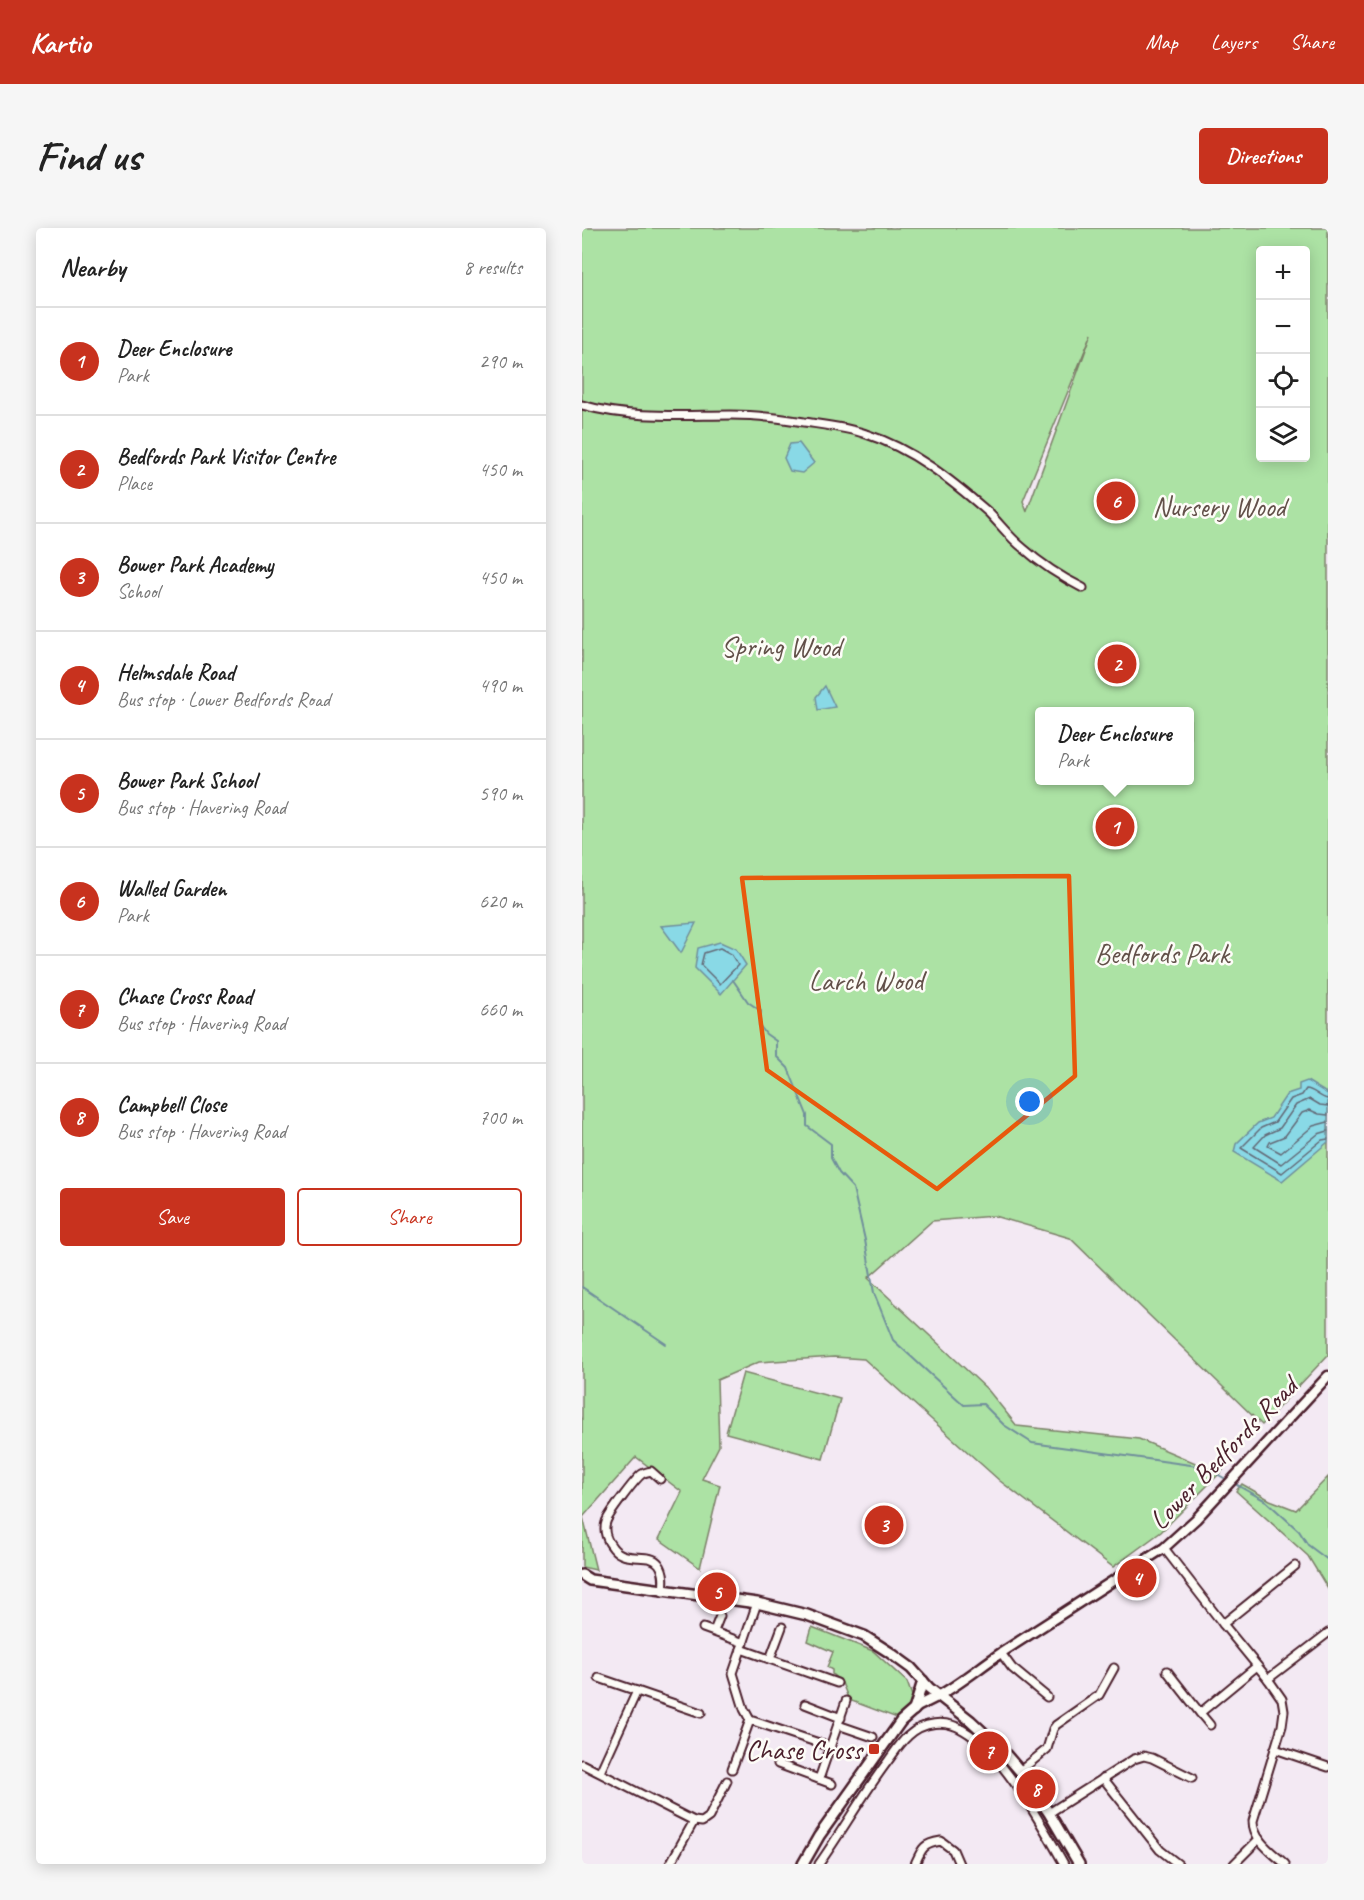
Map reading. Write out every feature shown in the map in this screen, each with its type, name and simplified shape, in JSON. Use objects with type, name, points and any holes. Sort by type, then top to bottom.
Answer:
[{"type":"main road","points":[[582,1575],[590,1580],[663,1592],[757,1603],[807,1615],[864,1636],[911,1668],[938,1696],[971,1721],[1000,1748],[1020,1770],[1079,1864]]},
{"type":"main road","points":[[914,1710],[923,1681]]},
{"type":"main road","points":[[808,1862],[819,1836],[901,1721],[914,1710],[938,1696]]},
{"type":"street","points":[[582,405],[628,414],[696,416],[732,414],[770,417],[843,427],[868,434],[910,452],[944,476],[989,514],[1022,548],[1062,578],[1083,588]]},
{"type":"street","name":"Lower Bedfords Road","points":[[938,1696],[974,1670],[1164,1548],[1203,1512],[1328,1376]]},
{"type":"street","points":[[660,1479],[651,1471],[642,1474],[616,1505],[605,1525],[607,1539],[620,1554],[626,1557],[651,1559],[658,1563],[662,1571],[663,1592]]},
{"type":"street","points":[[1164,1548],[1268,1679],[1282,1700],[1284,1711],[1282,1726],[1253,1821],[1254,1832],[1258,1839],[1285,1864]]},
{"type":"street","points":[[1223,1624],[1295,1566]]},
{"type":"street","points":[[757,1603],[733,1673],[744,1709],[750,1719],[831,1747]]},
{"type":"street","points":[[714,1631],[720,1616]]},
{"type":"street","points":[[770,1659],[782,1627]]},
{"type":"street","points":[[703,1628],[714,1631],[770,1659],[837,1683]]},
{"type":"street","points":[[1268,1679],[1328,1633]]},
{"type":"street","points":[[1001,1653],[1012,1668],[1047,1697]]},
{"type":"street","points":[[1200,1713],[1257,1666]]},
{"type":"street","points":[[1020,1770],[1047,1749],[1056,1725],[1094,1703],[1113,1678],[1114,1668]]},
{"type":"street","points":[[1167,1671],[1210,1725]]},
{"type":"street","points":[[599,1678],[701,1713]]},
{"type":"street","points":[[600,1772],[638,1691]]},
{"type":"street","points":[[819,1779],[846,1701]]},
{"type":"street","points":[[805,1704],[873,1737]]},
{"type":"street","points":[[732,1769],[750,1719]]},
{"type":"street","points":[[819,1864],[873,1779],[904,1740],[924,1726],[945,1723],[962,1729],[993,1756],[1017,1787],[1064,1864]]},
{"type":"street","points":[[1275,1749],[1328,1767]]},
{"type":"street","points":[[1049,1813],[1134,1759],[1144,1756],[1192,1779]]},
{"type":"street","points":[[582,1764],[694,1821],[702,1822],[709,1817],[727,1781]]},
{"type":"street","points":[[778,1764],[832,1784]]},
{"type":"street","points":[[1103,1778],[1160,1850],[1178,1864]]},
{"type":"street","points":[[670,1864],[694,1821]]},
{"type":"street","points":[[1234,1864],[1258,1839]]},
{"type":"street","points":[[915,1864],[921,1849],[930,1842],[941,1841],[953,1850],[959,1864]]},
{"type":"highlighted area","points":[[1069,876],[1075,1076],[937,1189],[767,1070],[742,878]]},
{"type":"green space","points":[[582,228],[1328,228],[1328,1355],[1262,1425],[1070,1238],[994,1216],[932,1221],[868,1278],[988,1390],[1017,1426],[1139,1439],[1205,1467],[1223,1470],[1161,1532],[1113,1567],[1000,1481],[864,1359],[834,1357],[759,1362],[717,1380],[719,1446],[702,1479],[720,1485],[700,1568],[659,1539],[682,1492],[636,1457],[583,1517],[596,1570],[582,1567]],"holes":[[[1092,333],[1027,512],[1023,501]]]},
{"type":"green space","points":[[743,1373],[840,1399],[823,1459],[726,1433]]},
{"type":"green space","points":[[1328,1477],[1328,1589],[1308,1556],[1236,1491],[1242,1484],[1270,1500],[1296,1510]]},
{"type":"green space","points":[[812,1627],[873,1651],[907,1682],[915,1704],[897,1718],[849,1700],[842,1683],[827,1667],[833,1652],[808,1641]]},
{"type":"water","points":[[799,443],[814,463],[802,473],[790,471],[784,458],[790,444]]},
{"type":"water","points":[[825,686],[835,707],[818,710],[816,697]]},
{"type":"water","points":[[696,923],[681,953],[661,926]]},
{"type":"water","points":[[720,942],[736,949],[746,965],[721,994],[695,968],[698,948]]},
{"type":"water","points":[[1307,1081],[1328,1094],[1328,1142],[1282,1181],[1234,1152],[1236,1144],[1258,1123],[1271,1118],[1287,1094],[1299,1090],[1299,1084]]},
{"type":"waterway","points":[[733,980],[748,1002],[761,1011],[759,1025],[776,1041],[776,1056],[788,1068],[807,1115],[807,1126],[831,1144],[831,1158],[839,1173],[853,1188],[874,1293],[893,1340],[964,1405],[983,1404],[1004,1425],[1032,1443],[1205,1467],[1224,1478]]},
{"type":"waterway","points":[[582,1287],[666,1344]]},
{"type":"waterway","points":[[1237,1485],[1266,1501],[1299,1531],[1308,1545],[1328,1560]]},
{"type":"place","name":"Walled Garden","points":[[1116,501]]},
{"type":"place","name":"Bedfords Park Visitor Centre","points":[[1117,664]]},
{"type":"place","name":"Deer Enclosure","points":[[1115,827]]},
{"type":"place","name":"Bower Park Academy","points":[[884,1525]]},
{"type":"place","name":"Helmsdale Road","points":[[1137,1578]]},
{"type":"place","name":"Bower Park School","points":[[717,1592]]},
{"type":"place","name":"Chase Cross","points":[[874,1749]]},
{"type":"place","name":"Chase Cross Road","points":[[989,1751]]},
{"type":"place","name":"Campbell Close","points":[[1036,1789]]},
{"type":"park label","name":"Nursery Wood","points":[[1219,506]]},
{"type":"park label","name":"Spring Wood","points":[[781,646]]},
{"type":"park label","name":"Bedfords Park","points":[[1162,953]]},
{"type":"park label","name":"Larch Wood","points":[[866,980]]}]
